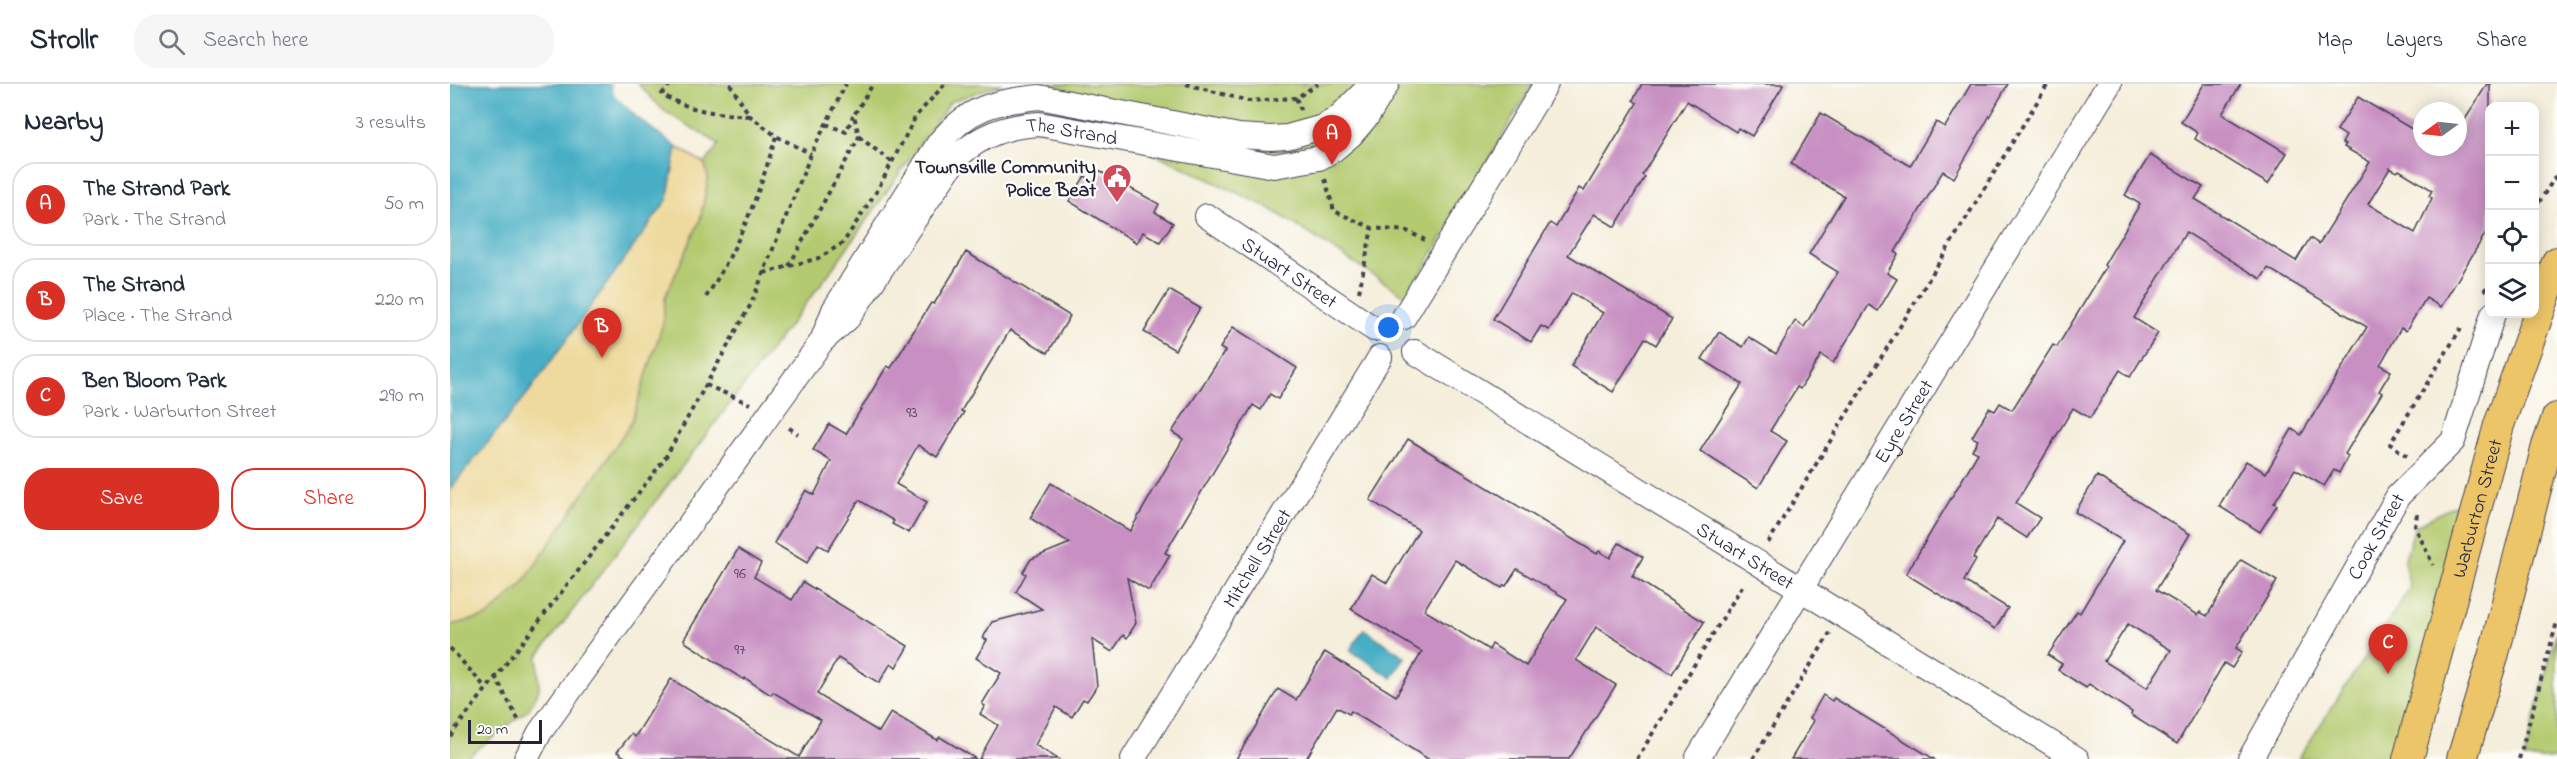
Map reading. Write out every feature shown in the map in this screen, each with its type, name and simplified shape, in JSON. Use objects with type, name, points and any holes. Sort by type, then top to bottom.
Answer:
[{"type":"main road","name":"Warburton Street","points":[[2408,759],[2499,425],[2557,262]]},
{"type":"main road","points":[[2462,759],[2493,657],[2547,446],[2557,418]]},
{"type":"street","name":"The Strand","points":[[822,341],[834,310],[939,144],[955,125],[970,113],[1016,99],[1039,97],[1239,136],[1279,138],[1309,132],[1338,118],[1372,84]]},
{"type":"street","name":"The Strand","points":[[526,759],[540,732],[822,341],[848,318],[956,158],[972,143],[993,132],[1019,125],[1038,124],[1274,166],[1319,158],[1351,135],[1368,115],[1387,84]]},
{"type":"street","points":[[1404,317],[1546,84]]},
{"type":"street","name":"Eyre Street","points":[[1697,759],[2109,84]]},
{"type":"street","name":"Stuart Street","points":[[1207,216],[1374,329]]},
{"type":"street","name":"Cook Street","points":[[2250,759],[2398,496],[2453,441],[2485,315]]},
{"type":"street","points":[[1404,317],[1418,332],[1418,346],[1415,352],[1402,362],[1395,363],[1380,357],[1372,344],[1374,329],[1383,319],[1404,317]]},
{"type":"street","name":"Stuart Street","points":[[1415,352],[2077,759]]},
{"type":"street","name":"Mitchell Street","points":[[1133,759],[1380,357]]},
{"type":"path","points":[[670,84],[662,94],[673,101],[712,113],[750,116]]},
{"type":"path","points":[[730,84],[750,116],[776,136],[811,154]]},
{"type":"path","points":[[450,736],[664,460],[751,304],[811,154],[846,84]]},
{"type":"path","points":[[826,124],[846,132],[873,84]]},
{"type":"path","points":[[764,273],[819,258],[843,243],[878,189],[916,116],[945,84]]},
{"type":"path","points":[[1180,84],[1248,101],[1296,98],[1318,84]]},
{"type":"path","points":[[1637,759],[2048,84]]},
{"type":"path","points":[[1296,98],[1309,132]]},
{"type":"path","points":[[854,116],[860,137],[892,162]]},
{"type":"path","points":[[706,297],[719,277],[762,184],[776,136]]},
{"type":"path","points":[[788,266],[860,137]]},
{"type":"path","points":[[1319,158],[1334,211],[1372,228],[1407,231],[1444,250]]},
{"type":"path","points":[[2539,203],[2557,174]]},
{"type":"path","points":[[1354,316],[1372,228]]},
{"type":"path","points":[[2433,567],[2415,526],[2425,469],[2390,444],[2464,323]]},
{"type":"path","points":[[1753,759],[1841,615]]},
{"type":"path","points":[[2519,759],[2557,622]]},
{"type":"path","points":[[450,648],[486,688]]},
{"type":"green space","points":[[638,84],[1002,84],[950,102],[830,272],[538,656],[539,690],[529,709],[465,759],[450,759],[450,625],[488,616],[523,583],[631,423],[663,323],[665,297],[700,220],[708,179],[705,164],[719,144],[664,111]]},
{"type":"green space","points":[[1043,84],[1533,84],[1407,297],[1271,209],[1099,127],[973,131],[971,129],[982,122],[1005,114],[1066,108]]},
{"type":"green space","points":[[2467,499],[2401,759],[2298,759],[2410,588],[2404,562],[2415,526]]},
{"type":"green space","points":[[2557,631],[2557,759],[2524,759]]},
{"type":"sand","points":[[677,147],[705,164],[708,179],[700,220],[665,297],[663,323],[631,423],[523,583],[488,616],[450,625],[450,489],[528,393],[667,200]]},
{"type":"water","points":[[450,84],[611,84],[622,103],[630,111],[677,147],[667,200],[528,393],[450,489]]},
{"type":"water","points":[[1364,629],[1405,657],[1392,678],[1350,650]]},
{"type":"pier","points":[[611,84],[614,84],[617,92],[631,107],[679,145],[680,149],[629,109],[614,94]]},
{"type":"building","points":[[1642,84],[1784,84],[1752,136],[1738,128],[1736,132],[1687,101],[1642,175],[1645,177],[1615,227],[1594,214],[1568,255],[1672,319],[1656,345],[1645,338],[1613,392],[1571,366],[1603,313],[1572,293],[1549,330],[1541,326],[1531,342],[1493,319],[1550,223],[1556,227],[1579,188],[1584,191],[1637,103],[1633,100]]},
{"type":"building","points":[[1971,84],[2008,84],[1954,178],[1943,171],[1895,252],[1898,254],[1887,273],[1897,279],[1878,311],[1869,305],[1833,363],[1821,355],[1800,389],[1797,387],[1770,431],[1787,441],[1758,488],[1700,451],[1742,384],[1702,359],[1719,332],[1743,347],[1749,337],[1776,354],[1795,321],[1804,327],[1838,272],[1809,254],[1844,196],[1791,164],[1821,113],[1910,166],[1936,122],[1945,127]]},
{"type":"building","points":[[2204,84],[2241,84],[2222,114],[2287,153],[2268,184],[2195,139],[2198,133],[2181,122]]},
{"type":"building","points":[[2487,84],[2490,84],[2490,102],[2485,102],[2485,234],[2441,307],[2426,298],[2406,331],[2401,328],[2380,365],[2391,371],[2379,391],[2382,393],[2345,454],[2348,456],[2339,473],[2334,470],[2324,486],[2295,469],[2274,503],[2277,505],[2260,532],[2219,506],[2246,461],[2266,473],[2292,429],[2301,435],[2367,327],[2268,268],[2261,279],[2186,232],[2134,318],[2158,333],[2130,377],[2120,370],[2090,418],[2073,408],[2016,503],[2040,518],[2027,538],[1997,519],[1973,558],[1976,560],[1964,581],[2008,608],[1995,629],[1906,574],[1978,453],[1972,450],[1978,440],[1972,437],[1989,408],[1995,411],[2000,403],[2012,410],[2053,345],[2057,347],[2106,267],[2104,265],[2140,204],[2125,195],[2150,155],[2203,187],[2195,199],[2296,261],[2310,238],[2319,244],[2370,162],[2344,147],[2346,144],[2342,143],[2346,136],[2337,130],[2358,97],[2413,130],[2413,156],[2467,156],[2467,116]],"holes":[[[2390,168],[2397,172],[2399,170],[2432,190],[2429,196],[2432,198],[2415,233],[2368,204]]]},
{"type":"building","points":[[1099,171],[1159,204],[1155,212],[1173,223],[1160,242],[1143,232],[1137,243],[1069,201],[1085,176],[1093,181]]},
{"type":"building","points":[[966,252],[1070,316],[1048,353],[1010,330],[961,411],[964,412],[937,457],[918,445],[896,484],[927,502],[909,533],[892,524],[894,521],[859,500],[828,550],[818,544],[807,563],[774,543],[806,490],[814,495],[831,461],[813,450],[829,424],[846,434],[887,366],[891,368]]},
{"type":"building","points":[[1169,290],[1200,308],[1175,350],[1144,332]]},
{"type":"building","points":[[1233,327],[1297,368],[1278,399],[1270,394],[1261,410],[1253,405],[1165,553],[1170,555],[1149,591],[1127,578],[1136,623],[1127,638],[1123,635],[1112,652],[1092,639],[1097,686],[1087,701],[1083,699],[1072,717],[1056,707],[1035,745],[1058,759],[979,759],[998,725],[980,714],[985,706],[982,704],[1001,673],[976,658],[987,640],[983,638],[992,622],[1042,609],[1016,592],[1026,574],[1023,572],[1031,559],[1070,543],[1030,518],[1051,483],[1130,531],[1183,439],[1172,432],[1225,351],[1220,348]]},
{"type":"building","points":[[1408,439],[1597,554],[1599,551],[1610,558],[1619,543],[1643,557],[1632,576],[1704,622],[1672,674],[1596,627],[1576,660],[1616,685],[1569,759],[1428,759],[1351,711],[1349,714],[1337,707],[1306,759],[1236,759],[1278,689],[1296,700],[1325,652],[1396,696],[1422,652],[1351,609],[1372,574],[1387,583],[1419,530],[1370,500]],"holes":[[[1455,560],[1502,588],[1506,586],[1517,569],[1567,599],[1526,666],[1492,644],[1489,650],[1424,610]]]},
{"type":"building","points":[[2097,476],[2190,534],[2156,590],[2198,615],[2200,612],[2207,616],[2241,560],[2277,581],[2236,648],[2242,652],[2232,668],[2224,663],[2177,744],[2131,715],[2132,712],[2089,684],[2086,688],[2058,670],[2062,664],[2048,655],[2077,611],[2080,613],[2123,541],[2075,512]],"holes":[[[2128,624],[2171,650],[2147,688],[2104,661]]]},
{"type":"building","points":[[738,549],[761,563],[754,577],[792,600],[803,582],[908,646],[896,667],[891,663],[879,683],[838,658],[817,694],[879,732],[891,712],[937,740],[940,737],[976,759],[628,759],[617,752],[631,734],[635,737],[671,679],[799,757],[821,720],[773,692],[771,695],[745,678],[744,680],[685,642],[684,639]]},
{"type":"building","points":[[1823,695],[1832,701],[1834,698],[1934,759],[1791,759],[1814,721],[1810,718]]},
{"type":"place","name":"The Strand Park","points":[[1332,165]]},
{"type":"place","name":"Townsville Community Police Beat","points":[[1117,204]]},
{"type":"place","name":"The Strand","points":[[602,358]]},
{"type":"place","name":"Ben Bloom Park","points":[[2388,674]]}]
